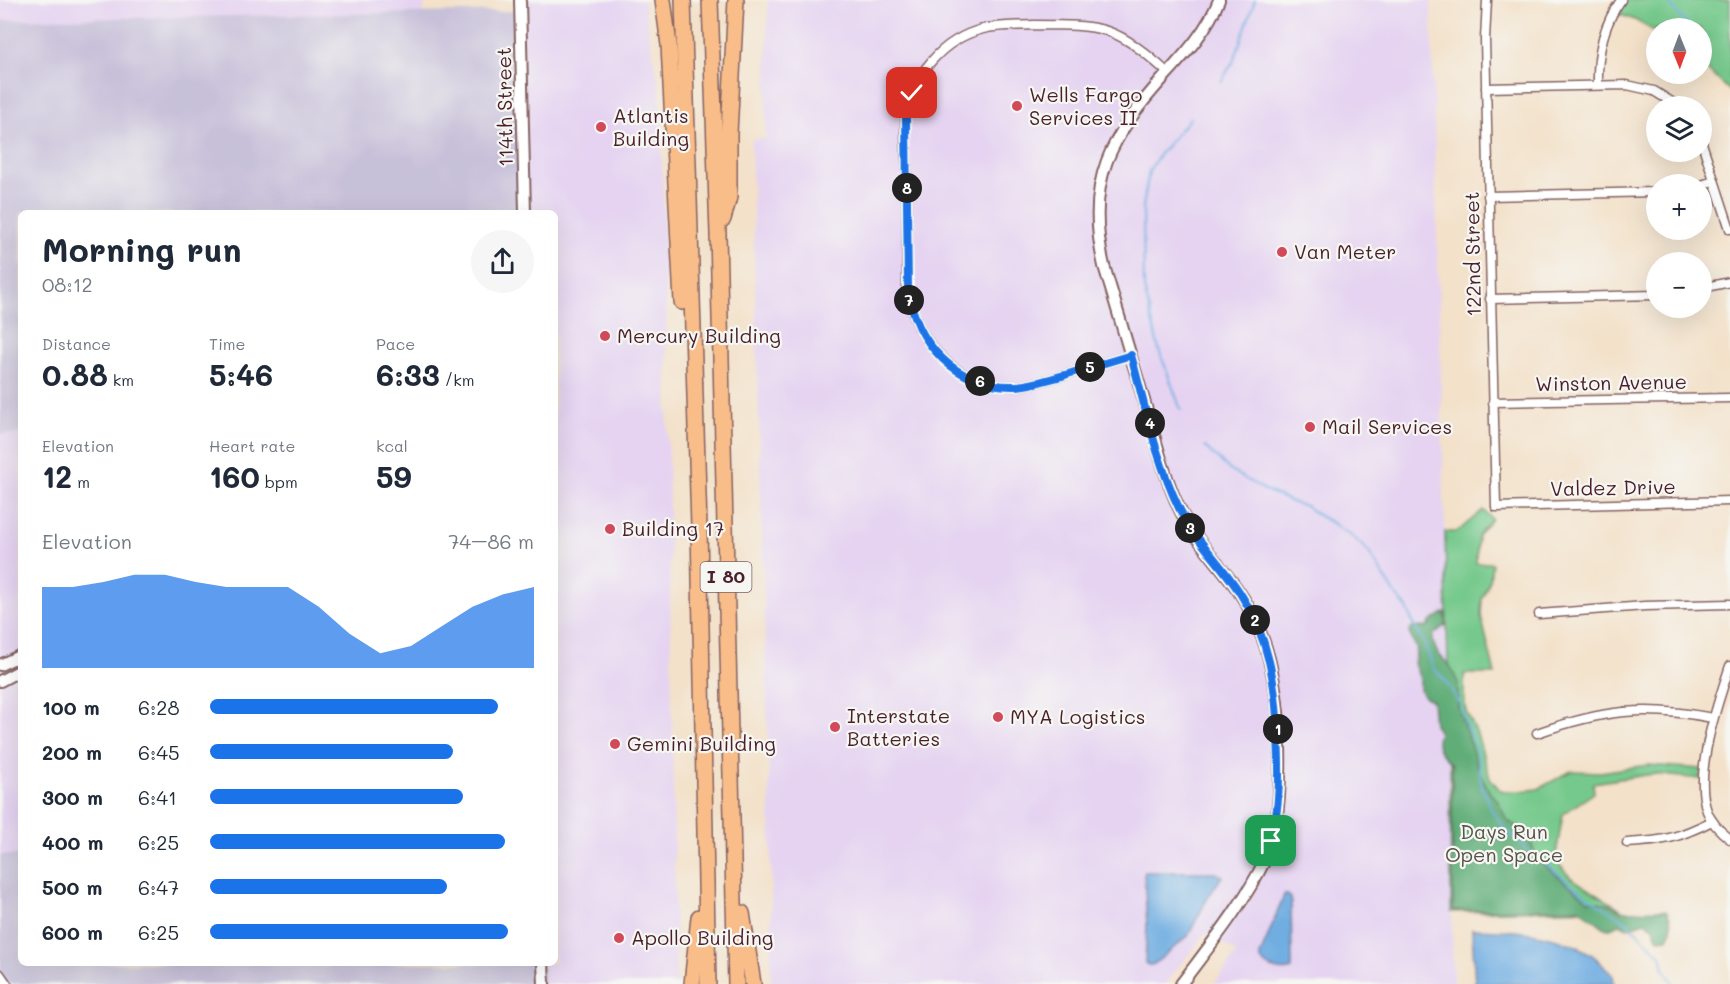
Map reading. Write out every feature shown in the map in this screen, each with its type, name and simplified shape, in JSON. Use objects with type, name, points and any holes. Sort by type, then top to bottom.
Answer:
[{"type":"highway","points":[[663,0],[669,45],[687,405],[699,527]]},
{"type":"highway","name":"I 80","points":[[683,0],[699,527],[708,984]]},
{"type":"highway","name":"I 80","points":[[710,0],[718,234],[736,984]]},
{"type":"highway","points":[[718,234],[729,197],[729,133],[736,0]]},
{"type":"highway","points":[[732,848],[753,984]]},
{"type":"highway","points":[[692,984],[706,852]]},
{"type":"street","name":"114th Street","points":[[520,0],[525,210]]},
{"type":"street","points":[[1181,984],[1245,897],[1265,860],[1277,812],[1280,785],[1276,692],[1267,651],[1251,612],[1229,577],[1190,528],[1171,490],[1101,250],[1098,233],[1099,196],[1105,169],[1116,138],[1131,115],[1199,37],[1219,0]]},
{"type":"street","name":"122nd Street","points":[[1487,0],[1485,39],[1496,507]]},
{"type":"street","points":[[1598,86],[1600,49],[1610,18],[1621,0]]},
{"type":"street","points":[[1131,355],[1029,384],[1008,386],[987,383],[964,374],[952,367],[932,348],[917,325],[908,289],[906,117],[912,93],[925,69],[935,57],[952,42],[982,29],[1008,26],[1099,27],[1124,36],[1135,43],[1168,72]]},
{"type":"street","points":[[1486,88],[1639,87],[1662,96]]},
{"type":"street","points":[[1708,162],[1730,229]]},
{"type":"street","points":[[1488,196],[1646,192]]},
{"type":"street","points":[[1712,286],[1730,282]]},
{"type":"street","points":[[1490,299],[1646,295]]},
{"type":"street","name":"Winston Avenue","points":[[1493,402],[1730,398]]},
{"type":"street","name":"Valdez Drive","points":[[1496,507],[1730,501]]},
{"type":"street","points":[[1539,614],[1645,606],[1730,604]]},
{"type":"street","points":[[0,665],[18,656]]},
{"type":"street","points":[[1730,666],[1713,718],[1707,751],[1704,790],[1705,802],[1712,821],[1730,839]]},
{"type":"street","points":[[0,681],[18,672]]},
{"type":"street","points":[[1537,733],[1594,716],[1641,710],[1681,712],[1713,718]]},
{"type":"street","points":[[1627,843],[1671,839],[1712,821]]},
{"type":"street","points":[[543,966],[544,984]]},
{"type":"street","points":[[0,974],[7,984]]},
{"type":"shaded area","points":[[0,0],[424,0],[424,13],[0,20]]},
{"type":"shaded area","points":[[520,0],[643,0],[660,92],[666,311],[676,984],[544,984],[543,966],[558,966],[558,210],[525,210]]},
{"type":"shaded area","points":[[768,0],[1431,0],[1445,532],[1453,984],[1214,984],[1237,953],[1206,933],[1165,984],[771,984],[771,844],[751,140],[766,138]]},
{"type":"shaded area","points":[[520,11],[525,210],[18,210],[18,434],[0,434],[0,20]]},
{"type":"shaded area","points":[[0,434],[18,434],[18,855],[0,855]]},
{"type":"shaded area","points":[[0,855],[18,855],[18,966],[543,966],[544,984],[0,984]]},
{"type":"green space","points":[[1621,0],[1730,0],[1730,91],[1712,74],[1712,18],[1646,18],[1646,26],[1614,12]]},
{"type":"green space","name":"Days Run Open Space","points":[[1483,510],[1492,519],[1478,535],[1476,563],[1492,563],[1490,580],[1482,598],[1481,616],[1495,674],[1464,674],[1464,702],[1477,734],[1490,778],[1500,790],[1512,792],[1538,789],[1571,771],[1600,772],[1649,765],[1701,769],[1700,779],[1653,774],[1593,783],[1594,793],[1563,814],[1555,860],[1571,878],[1621,909],[1451,912],[1445,532],[1457,532]]},
{"type":"green space","points":[[1445,612],[1446,625],[1433,635],[1433,642],[1437,652],[1451,668],[1458,683],[1458,708],[1478,768],[1506,819],[1528,836],[1538,860],[1588,900],[1609,904],[1622,911],[1667,911],[1671,921],[1668,938],[1659,939],[1654,927],[1645,922],[1627,928],[1620,924],[1605,928],[1579,908],[1453,911],[1452,764],[1441,753],[1438,746],[1439,733],[1434,724],[1432,701],[1420,690],[1420,679],[1414,663],[1417,649],[1409,633],[1411,628],[1427,627],[1431,621]]},
{"type":"water","points":[[1144,872],[1213,872],[1222,876],[1188,936],[1150,965],[1145,963],[1147,926]]},
{"type":"water","points":[[1284,895],[1288,895],[1291,899],[1292,969],[1283,970],[1264,964],[1260,956]]},
{"type":"water","points":[[1472,929],[1517,931],[1561,940],[1589,953],[1613,975],[1614,984],[1475,984]]},
{"type":"waterway","points":[[1221,82],[1234,60],[1255,0]]},
{"type":"waterway","points":[[1666,0],[1681,18]]},
{"type":"waterway","points":[[1181,410],[1159,350],[1144,288],[1143,207],[1149,171],[1159,155],[1190,118]]},
{"type":"waterway","points":[[1205,447],[1231,471],[1263,489],[1296,504],[1307,506],[1314,513],[1354,538],[1368,551],[1407,608],[1434,669],[1445,680],[1460,704],[1478,756],[1482,788],[1492,811],[1501,824],[1525,848],[1585,895],[1628,923],[1661,955],[1664,969],[1674,984]]},
{"type":"place","name":"Wells Fargo Services II","points":[[1017,106]]},
{"type":"place","name":"Atlantis Building","points":[[601,127]]},
{"type":"place","name":"Van Meter","points":[[1282,252]]},
{"type":"place","name":"Mercury Building","points":[[605,336]]},
{"type":"place","name":"Mail Services","points":[[1310,427]]},
{"type":"place","name":"Building 17","points":[[610,529]]},
{"type":"place","name":"MYA Logistics","points":[[998,717]]},
{"type":"place","name":"Interstate Batteries","points":[[835,727]]},
{"type":"place","name":"Gemini Building","points":[[615,744]]},
{"type":"place","name":"Apollo Building","points":[[619,938]]},
{"type":"route","points":[[912,93],[906,117],[908,289],[917,325],[932,348],[952,367],[975,379],[1001,385],[1029,384],[1131,355],[1164,470],[1180,510],[1190,528],[1241,594],[1267,651],[1276,692],[1280,764],[1279,802],[1271,841]]}]
